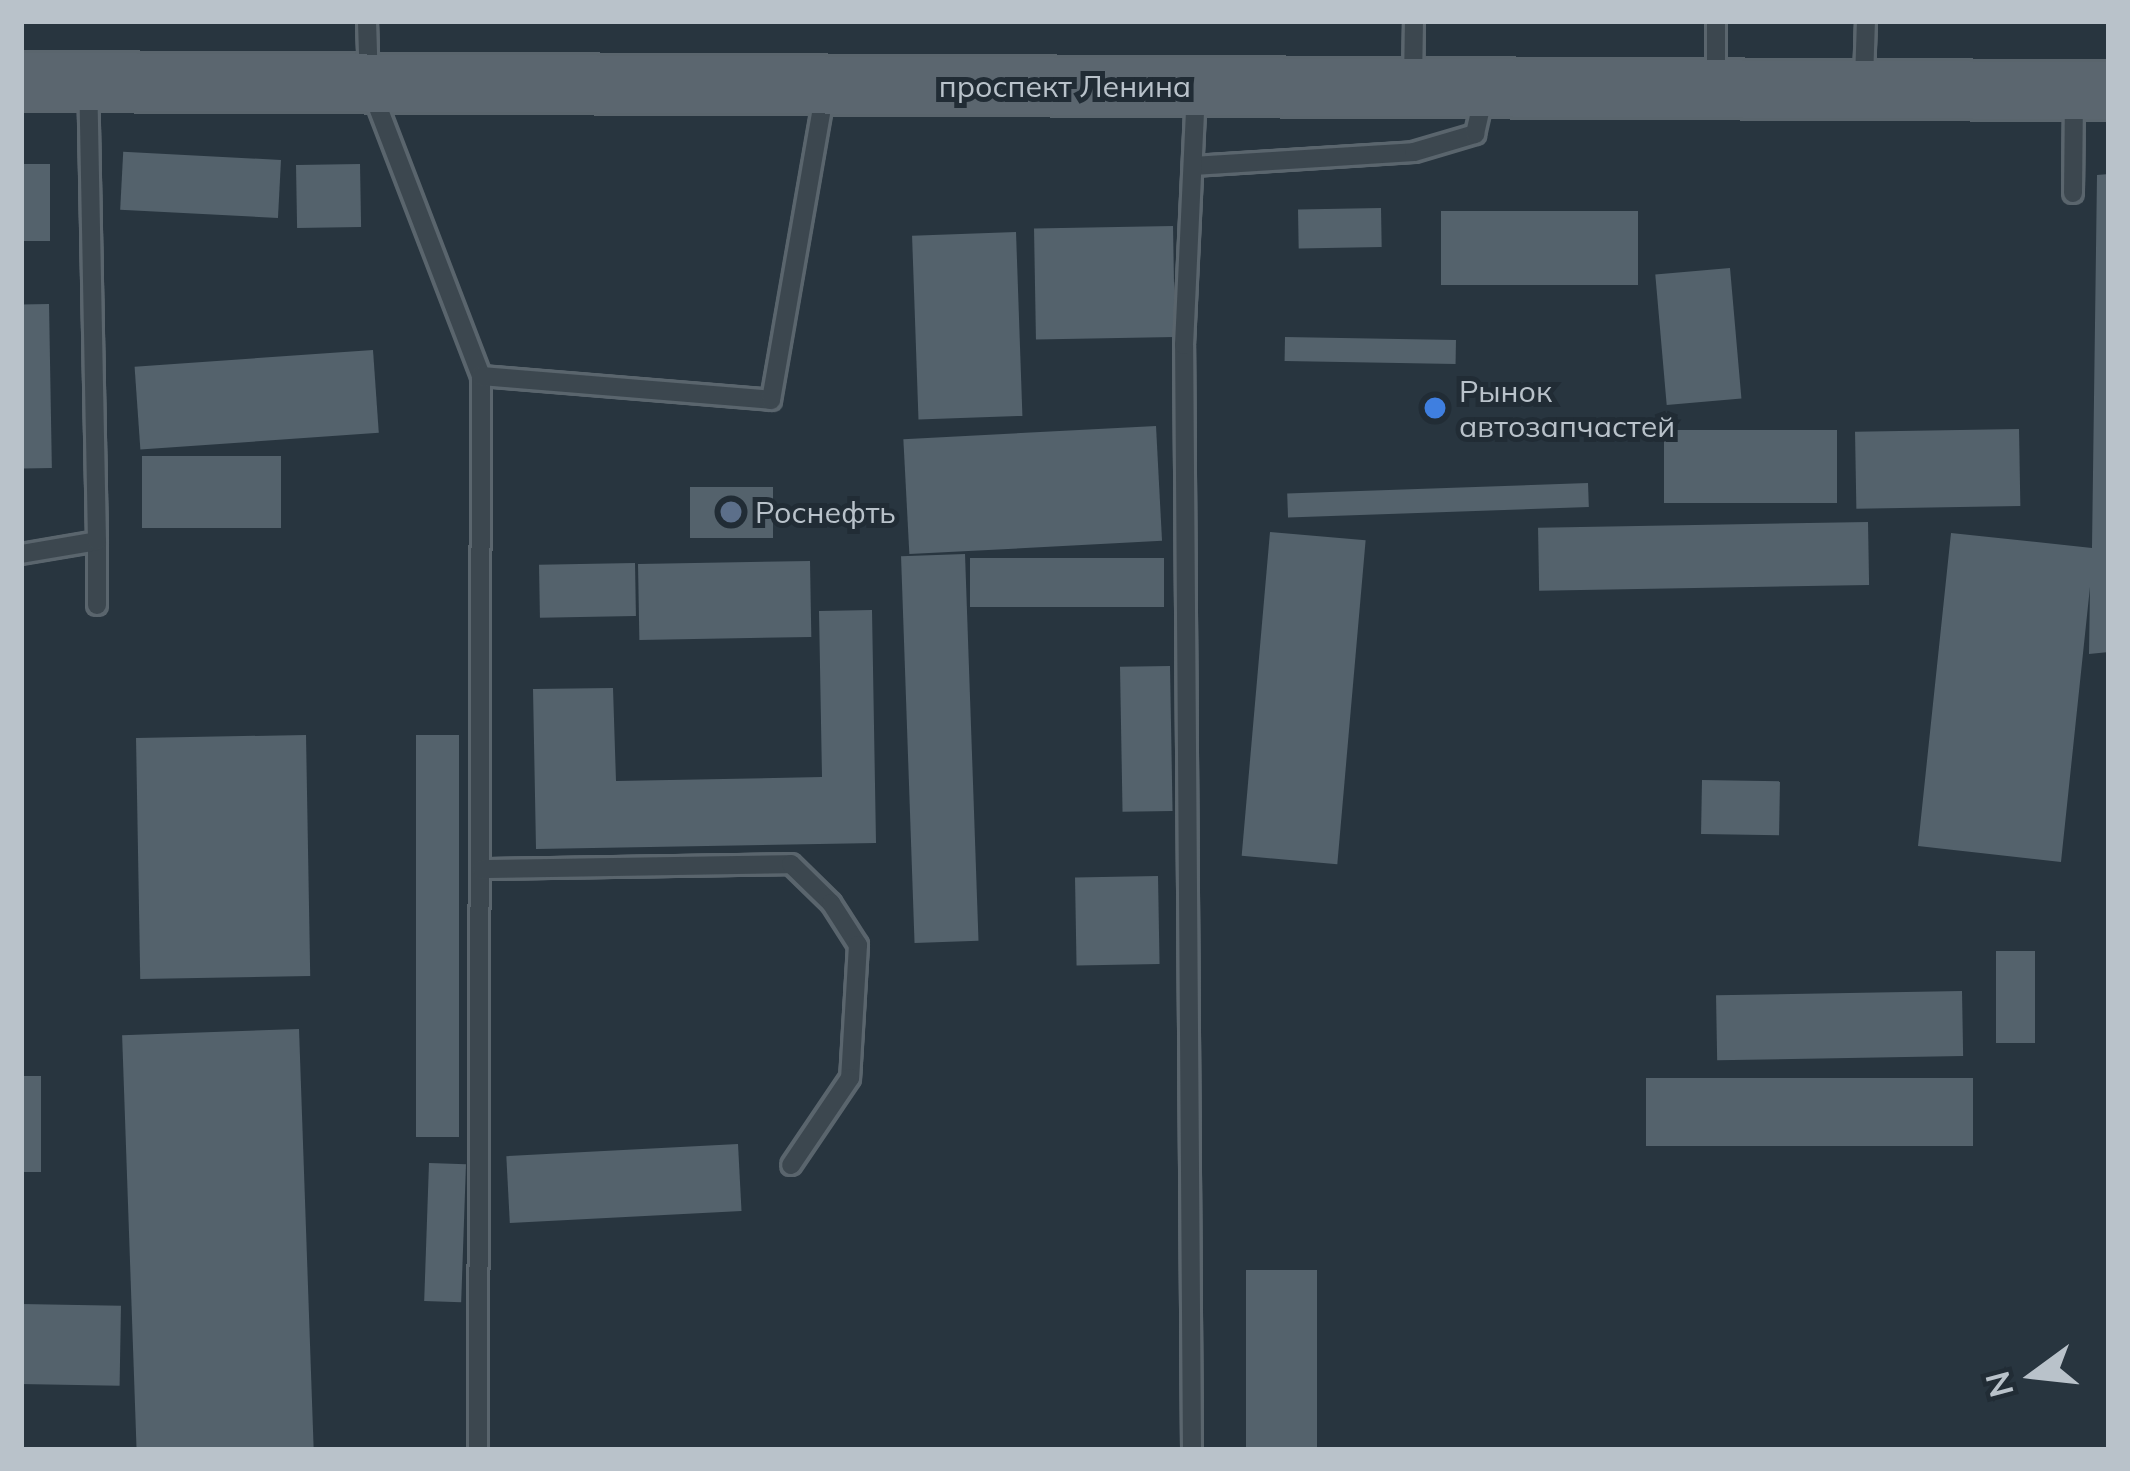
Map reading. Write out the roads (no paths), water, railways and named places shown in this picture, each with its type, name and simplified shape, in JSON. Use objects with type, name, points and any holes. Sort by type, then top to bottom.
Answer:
[{"type":"main road","name":"проспект Ленина","points":[[21,81],[2091,90]]},
{"type":"lane","points":[[367,21],[369,84],[481,376],[478,1450]]},
{"type":"lane","points":[[1413,87],[1414,21]]},
{"type":"lane","points":[[1716,21],[1716,90]]},
{"type":"lane","points":[[1864,91],[1866,21]]},
{"type":"lane","points":[[88,81],[98,605]]},
{"type":"lane","points":[[1192,1450],[1184,345],[1196,86]]},
{"type":"lane","points":[[481,376],[771,400],[825,88]]},
{"type":"lane","points":[[1193,166],[1414,152],[1475,134],[1485,88]]},
{"type":"lane","points":[[2073,193],[2091,90]]},
{"type":"lane","points":[[21,554],[97,541]]},
{"type":"lane","points":[[482,869],[791,864],[831,903],[857,945],[850,1078],[791,1165]]},
{"type":"place","name":"Рынок автозапчастей","points":[[1435,408]]},
{"type":"place","name":"Роснефть","points":[[731,512]]}]
